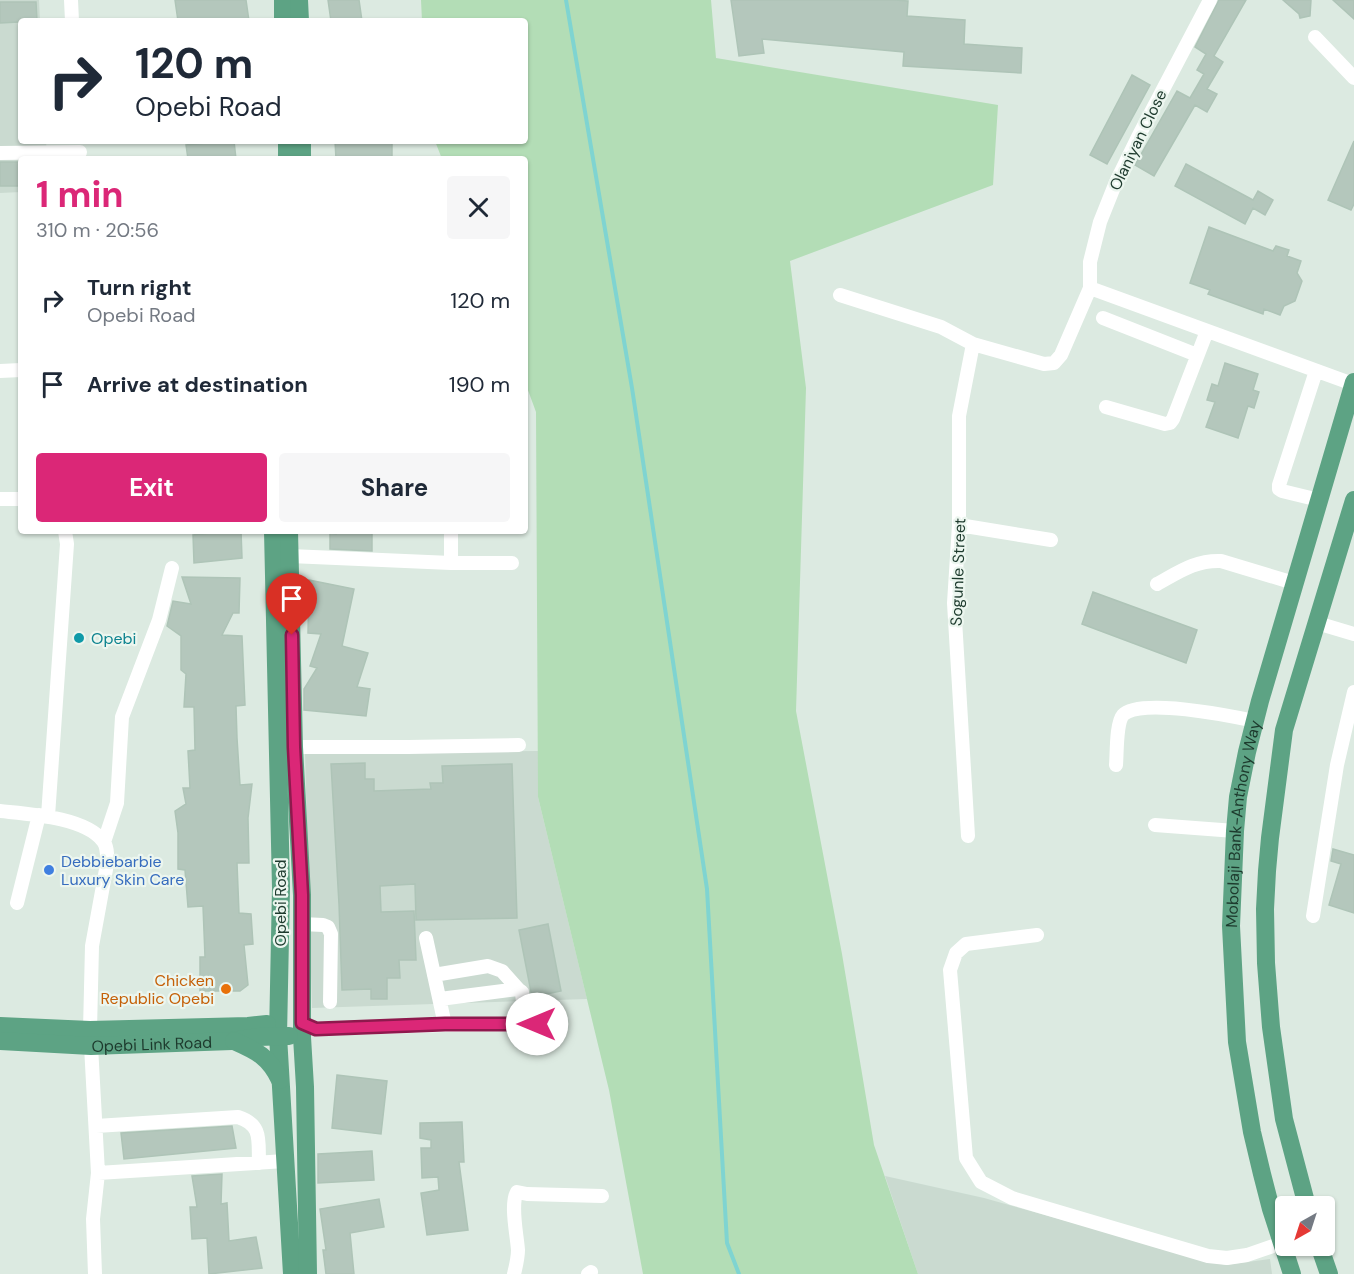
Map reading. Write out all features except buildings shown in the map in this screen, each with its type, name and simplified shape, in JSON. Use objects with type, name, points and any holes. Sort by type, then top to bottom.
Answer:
[{"type":"main road","points":[[283,0],[283,18]]},
{"type":"main road","points":[[299,0],[300,18]]},
{"type":"main road","name":"Mobolaji Bank-Anthony Way","points":[[1275,1220],[1252,1132],[1237,1042],[1232,926],[1238,797],[1255,721],[1354,383]]},
{"type":"main road","name":"Mobolaji Bank-Anthony Way","points":[[1304,1196],[1284,1119],[1271,1027],[1265,909],[1270,838],[1284,730],[1354,500]]},
{"type":"main road","name":"Opebi Road","points":[[273,534],[281,888],[278,1030],[292,1274]]},
{"type":"main road","name":"Opebi Road","points":[[290,534],[294,747],[307,1029],[305,1087],[308,1274]]},
{"type":"main road","points":[[248,1026],[268,1007],[280,981]]},
{"type":"main road","name":"Opebi Link Road","points":[[0,1026],[91,1038],[232,1041],[258,1037],[278,1030]]},
{"type":"main road","name":"Opebi Link Road","points":[[0,1041],[91,1038],[248,1026],[278,1030],[307,1029]]},
{"type":"main road","points":[[232,1041],[255,1050],[266,1058],[281,1080]]},
{"type":"main road","name":"Mobolaji Bank-Anthony Way","points":[[1286,1256],[1292,1274]]},
{"type":"main road","points":[[1323,1256],[1329,1274]]},
{"type":"street","points":[[71,0],[72,18]]},
{"type":"street","name":"Olaniyan Close","points":[[1090,288],[1090,262],[1100,222],[1116,182],[1210,0]]},
{"type":"street","points":[[1315,38],[1353,74]]},
{"type":"street","points":[[0,153],[80,150]]},
{"type":"street","points":[[840,295],[941,327],[973,344],[1044,364],[1054,363],[1061,355],[1090,288],[1354,383]]},
{"type":"street","points":[[1103,318],[1197,355]]},
{"type":"street","points":[[1106,407],[1165,424],[1170,423],[1207,331]]},
{"type":"street","name":"Sogunle Street","points":[[968,836],[954,603],[959,525],[959,416],[973,344]]},
{"type":"street","points":[[0,371],[18,370]]},
{"type":"street","points":[[1316,371],[1279,489],[1319,500]]},
{"type":"street","points":[[0,499],[18,499]]},
{"type":"street","points":[[959,525],[1051,540]]},
{"type":"street","points":[[16,903],[43,816],[67,544],[65,534]]},
{"type":"street","points":[[451,534],[451,562]]},
{"type":"street","points":[[290,556],[512,563]]},
{"type":"street","points":[[1157,584],[1198,562],[1211,561],[1221,561],[1294,583]]},
{"type":"street","points":[[104,842],[117,803],[122,717],[159,620],[172,568]]},
{"type":"street","points":[[1317,623],[1354,634]]},
{"type":"street","points":[[1268,652],[1273,631]]},
{"type":"street","points":[[1313,916],[1337,765],[1354,692]]},
{"type":"street","points":[[1116,765],[1119,720],[1129,710],[1173,708],[1255,721]]},
{"type":"street","points":[[294,747],[519,745]]},
{"type":"street","points":[[0,811],[43,816],[77,824],[94,832],[104,842],[107,851],[92,945],[91,1038],[98,1173],[93,1219],[95,1274]]},
{"type":"street","points":[[1155,825],[1235,831]]},
{"type":"street","points":[[302,924],[328,927],[330,934],[330,1002]]},
{"type":"street","points":[[1037,935],[966,944],[956,954],[950,970],[966,1158],[981,1182],[1012,1198],[1208,1256],[1227,1258],[1247,1255],[1275,1245]]},
{"type":"street","points":[[426,938],[445,1024]]},
{"type":"street","points":[[307,1029],[445,1024],[531,1024],[522,992],[502,971],[488,966],[434,975]]},
{"type":"street","points":[[440,999],[518,989]]},
{"type":"street","points":[[96,1125],[238,1117],[248,1120],[258,1132],[259,1163]]},
{"type":"street","points":[[98,1173],[285,1161]]},
{"type":"street","points":[[514,1274],[518,1252],[514,1203],[517,1192],[602,1196]]},
{"type":"shaded area","points":[[0,0],[39,0],[40,18],[18,18],[18,144],[46,144],[47,156],[18,156],[18,192],[0,193]]},
{"type":"shaded area","points":[[538,751],[538,797],[587,999],[312,1008],[305,753]]},
{"type":"shaded area","points":[[885,1176],[984,1198],[1225,1265],[1270,1259],[1272,1274],[918,1274]]},
{"type":"green space","points":[[421,0],[711,0],[716,58],[998,105],[993,185],[790,261],[806,388],[796,711],[842,954],[874,1145],[918,1274],[643,1274],[609,1090],[538,797],[536,412],[528,390],[528,156],[441,156],[436,144],[528,144],[528,18],[422,18]]},
{"type":"waterway","points":[[566,0],[632,388],[707,889],[727,1243],[739,1274]]},
{"type":"place","name":"Opebi","points":[[79,638]]},
{"type":"place","name":"Debbiebarbie Luxury Skin Care","points":[[49,870]]},
{"type":"place","name":"Chicken Republic Opebi","points":[[226,989]]},
{"type":"route","points":[[292,635],[294,747],[302,895],[302,1023],[316,1029],[445,1024],[537,1024]]}]
